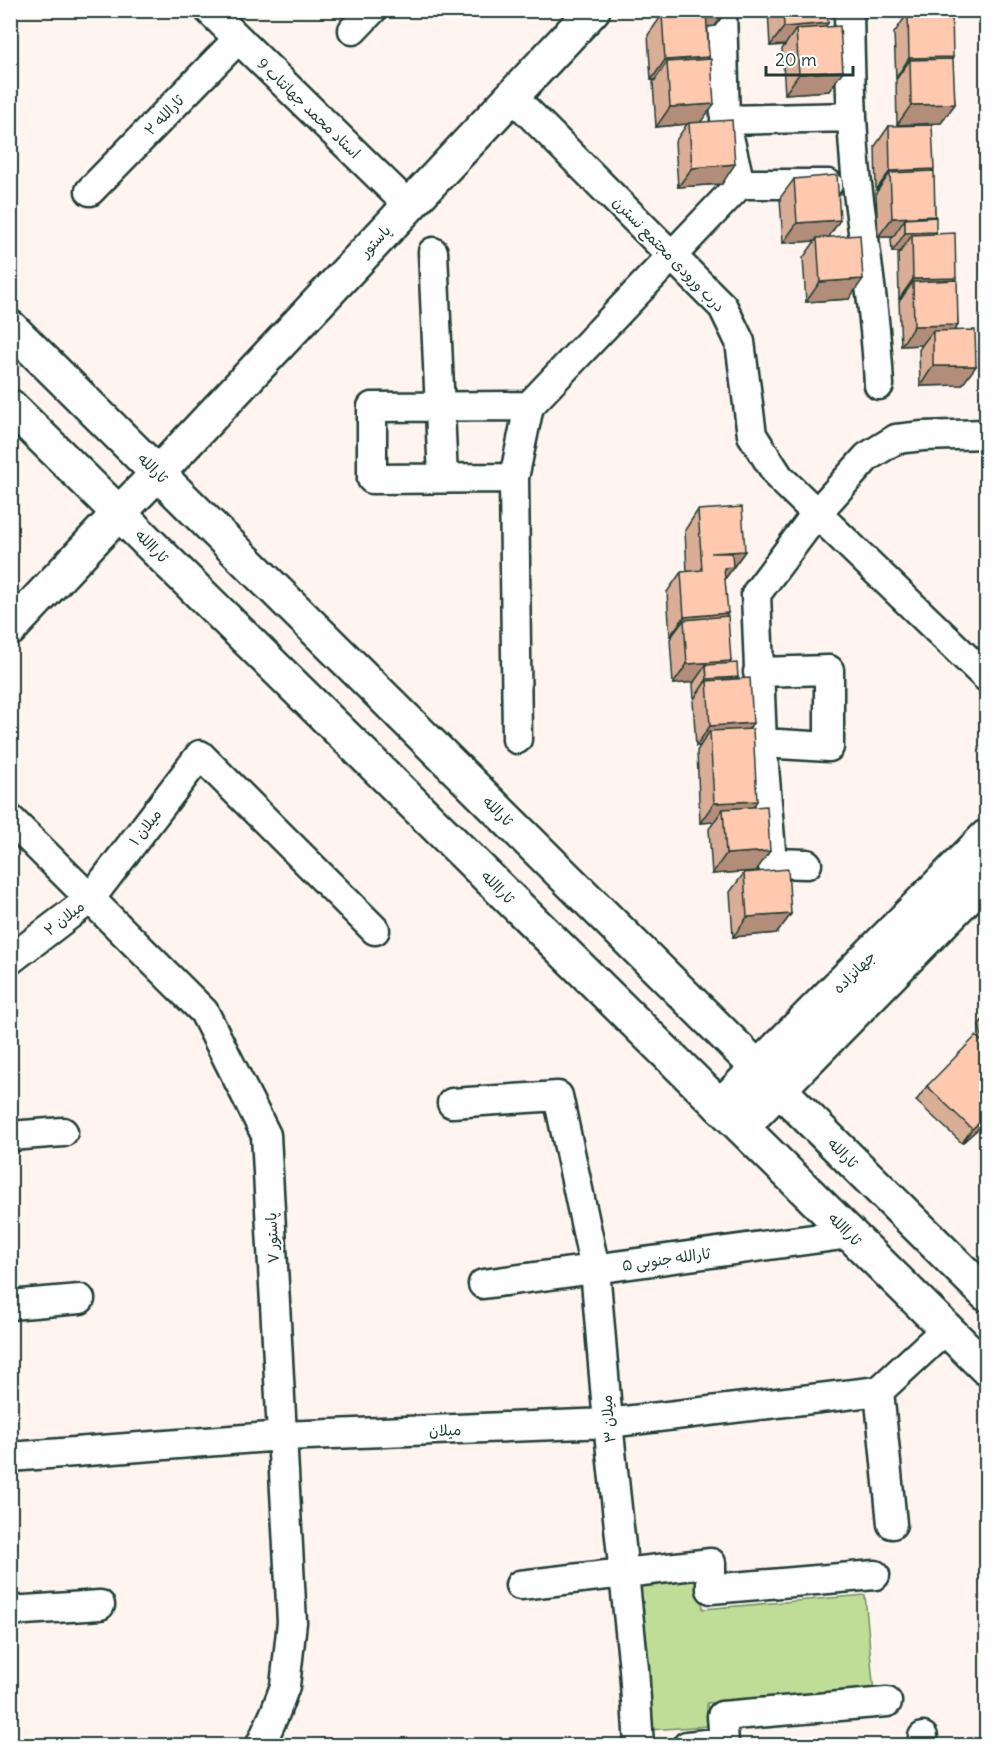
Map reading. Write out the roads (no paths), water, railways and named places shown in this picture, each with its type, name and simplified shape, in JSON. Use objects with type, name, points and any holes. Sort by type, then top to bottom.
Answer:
[{"type":"main road","name":"پاستور","points":[[119,513],[593,10]]},
{"type":"main road","name":"ثارالله","points":[[10,327],[987,1294]]},
{"type":"main road","name":"ثاراالله","points":[[10,406],[987,1368]]},
{"type":"main road","points":[[10,629],[119,513]]},
{"type":"main road","name":"جهانزاده","points":[[806,1041],[987,837]]},
{"type":"main road","name":"جهانزاده","points":[[731,1116],[806,1041],[987,878]]},
{"type":"street","name":"استاد محمد جهانتاب 9","points":[[209,10],[409,206]]},
{"type":"street","points":[[722,10],[725,120],[740,184]]},
{"type":"street","points":[[849,10],[851,117],[857,184],[877,339],[879,385]]},
{"type":"street","name":"ثارالله ۲","points":[[90,191],[238,39]]},
{"type":"street","name":"درب ورودی مجتمع نسترن","points":[[512,96],[723,307],[740,342],[752,435],[779,477],[987,677]]},
{"type":"street","points":[[725,120],[851,117]]},
{"type":"street","points":[[517,739],[514,478],[529,406],[740,184],[857,184]]},
{"type":"street","points":[[434,252],[443,478]]},
{"type":"street","points":[[514,478],[372,479],[372,407],[529,406]]},
{"type":"street","points":[[807,864],[772,863],[762,743],[756,594],[816,514],[867,457],[896,439],[987,434]]},
{"type":"street","points":[[758,672],[829,670],[829,747],[762,743]]},
{"type":"street","name":"میلان ۱","points":[[90,899],[200,755],[375,930]]},
{"type":"street","name":"پاستور ۷","points":[[10,819],[204,1012],[266,1135],[292,1623],[285,1686],[260,1746]]},
{"type":"street","name":"میلان ۲","points":[[10,960],[90,899]]},
{"type":"street","name":"میلان ۳","points":[[452,1103],[558,1096],[595,1269],[639,1746]]},
{"type":"street","points":[[10,1136],[63,1132]]},
{"type":"street","name":"ثارالله جنوبی ۵","points":[[483,1284],[850,1234]]},
{"type":"street","points":[[10,1305],[80,1299]]},
{"type":"street","points":[[892,1524],[879,1391],[946,1329]]},
{"type":"street","name":"میلان","points":[[10,1456],[282,1436],[608,1423],[879,1391]]},
{"type":"street","points":[[520,1585],[711,1563],[711,1589],[875,1575]]},
{"type":"street","points":[[10,1611],[100,1605]]},
{"type":"street","points":[[687,1746],[724,1742],[722,1716],[887,1702]]}]
